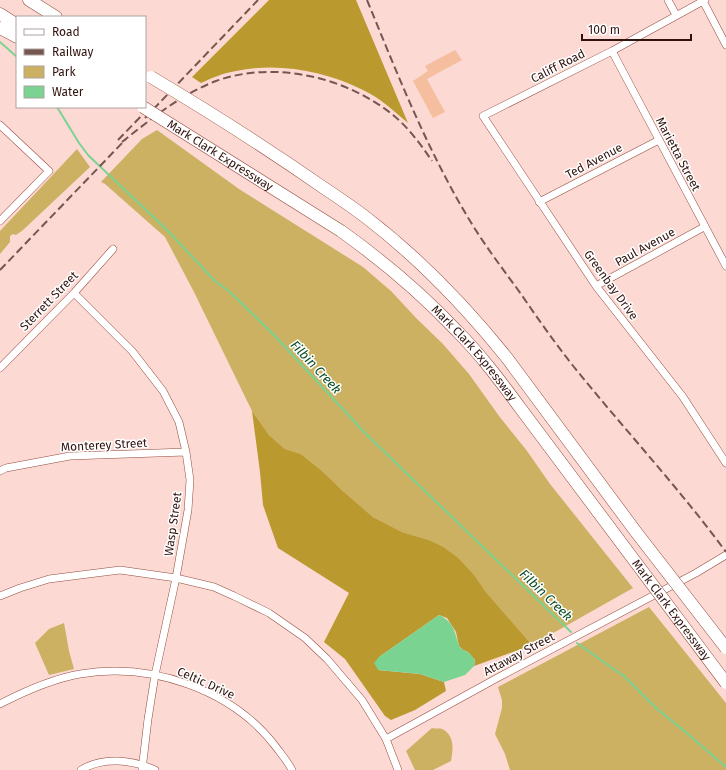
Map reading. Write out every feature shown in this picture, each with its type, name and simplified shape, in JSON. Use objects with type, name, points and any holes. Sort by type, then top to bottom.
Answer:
[{"type":"highway","points":[[30,0],[54,16]]},
{"type":"highway","points":[[44,0],[64,16]]},
{"type":"highway","points":[[0,14],[16,24]]},
{"type":"highway","points":[[0,28],[16,36]]},
{"type":"highway","name":"Mark Clark Expressway","points":[[146,74],[214,115],[347,204],[395,241],[432,275],[488,334],[507,358],[636,532],[726,648]]},
{"type":"highway","name":"Mark Clark Expressway","points":[[145,108],[347,235],[370,252],[410,286],[453,326],[495,374],[726,683]]},
{"type":"street","points":[[668,0],[676,15]]},
{"type":"street","points":[[704,1],[726,45]]},
{"type":"street","name":"Califf Road","points":[[483,116],[612,51],[704,1]]},
{"type":"street","name":"Marietta Street","points":[[612,51],[726,266]]},
{"type":"street","name":"Greenbay Drive","points":[[483,116],[596,286],[683,397],[726,463]]},
{"type":"street","points":[[0,125],[49,171],[0,221]]},
{"type":"street","name":"Ted Avenue","points":[[539,202],[659,140]]},
{"type":"street","name":"Paul Avenue","points":[[596,286],[704,226]]},
{"type":"street","name":"Sterrett Street","points":[[0,368],[74,293],[113,249]]},
{"type":"street","name":"Wasp Street","points":[[74,293],[132,351],[162,391],[179,422],[186,452],[190,480],[188,510],[176,578],[155,675],[142,767]]},
{"type":"street","name":"Monterey Street","points":[[0,471],[6,468],[70,456],[186,452]]},
{"type":"street","name":"Attaway Street","points":[[386,739],[726,556]]},
{"type":"street","points":[[0,596],[49,579],[120,570],[176,578],[214,588],[234,596],[269,613],[305,638],[327,659],[362,700],[386,739],[398,770]]},
{"type":"street","name":"Celtic Drive","points":[[0,704],[37,687],[80,674],[130,671],[170,678],[221,699],[244,714],[269,738],[292,770]]},
{"type":"street","points":[[81,770],[86,767],[113,760],[155,770]]},
{"type":"green space","points":[[157,130],[239,189],[363,267],[391,291],[442,343],[469,374],[550,484],[633,588],[532,645],[486,592],[475,576],[442,546],[429,540],[402,532],[373,517],[301,454],[285,449],[269,435],[252,411],[194,292],[165,237],[101,182],[142,139]]},
{"type":"green space","points":[[77,149],[90,167],[23,230],[16,235],[13,234],[10,236],[10,242],[0,254],[0,231]]},
{"type":"green space","points":[[649,607],[726,703],[726,770],[510,770],[505,754],[495,734],[502,708],[502,700],[498,687]]},
{"type":"green space","points":[[64,623],[74,669],[49,675],[35,643],[49,629]]},
{"type":"green space","points":[[432,728],[442,729],[449,735],[452,743],[451,761],[433,770],[415,770],[406,751]]},
{"type":"shaded area","points":[[269,0],[356,0],[408,123],[387,105],[369,93],[348,83],[317,73],[285,68],[252,68],[231,72],[201,83],[192,77]]},
{"type":"shaded area","points":[[252,411],[269,435],[285,449],[301,454],[373,517],[402,532],[429,540],[442,546],[458,558],[475,576],[486,592],[532,645],[474,666],[475,660],[468,652],[459,646],[456,632],[447,618],[439,615],[379,657],[378,670],[420,674],[444,682],[446,691],[415,710],[391,720],[385,716],[345,659],[324,642],[349,593],[278,548],[263,505]]},
{"type":"water","points":[[439,615],[451,624],[461,648],[470,654],[475,660],[474,666],[465,675],[444,682],[420,674],[378,670],[374,663],[379,657]]},
{"type":"building","points":[[455,50],[462,60],[427,79],[445,112],[433,118],[413,81],[428,71],[425,66]]},
{"type":"waterway","name":"Filbin Creek","points":[[0,42],[16,56]]},
{"type":"waterway","name":"Filbin Creek","points":[[58,108],[88,155],[166,229],[215,281],[230,292],[273,334],[366,434],[571,632]]},
{"type":"waterway","name":"Filbin Creek","points":[[577,643],[625,677],[656,708],[726,767]]},
{"type":"railway","points":[[145,118],[258,0]]},
{"type":"railway","points":[[367,0],[403,88],[429,145],[475,229],[567,358],[708,528],[726,552]]},
{"type":"railway","points":[[122,142],[178,100],[216,81],[238,75],[262,72],[285,73],[309,76],[332,82],[354,91],[374,102],[393,115],[404,125],[432,161]]},
{"type":"railway","points":[[118,140],[147,110]]},
{"type":"railway","points":[[0,270],[126,139]]}]
